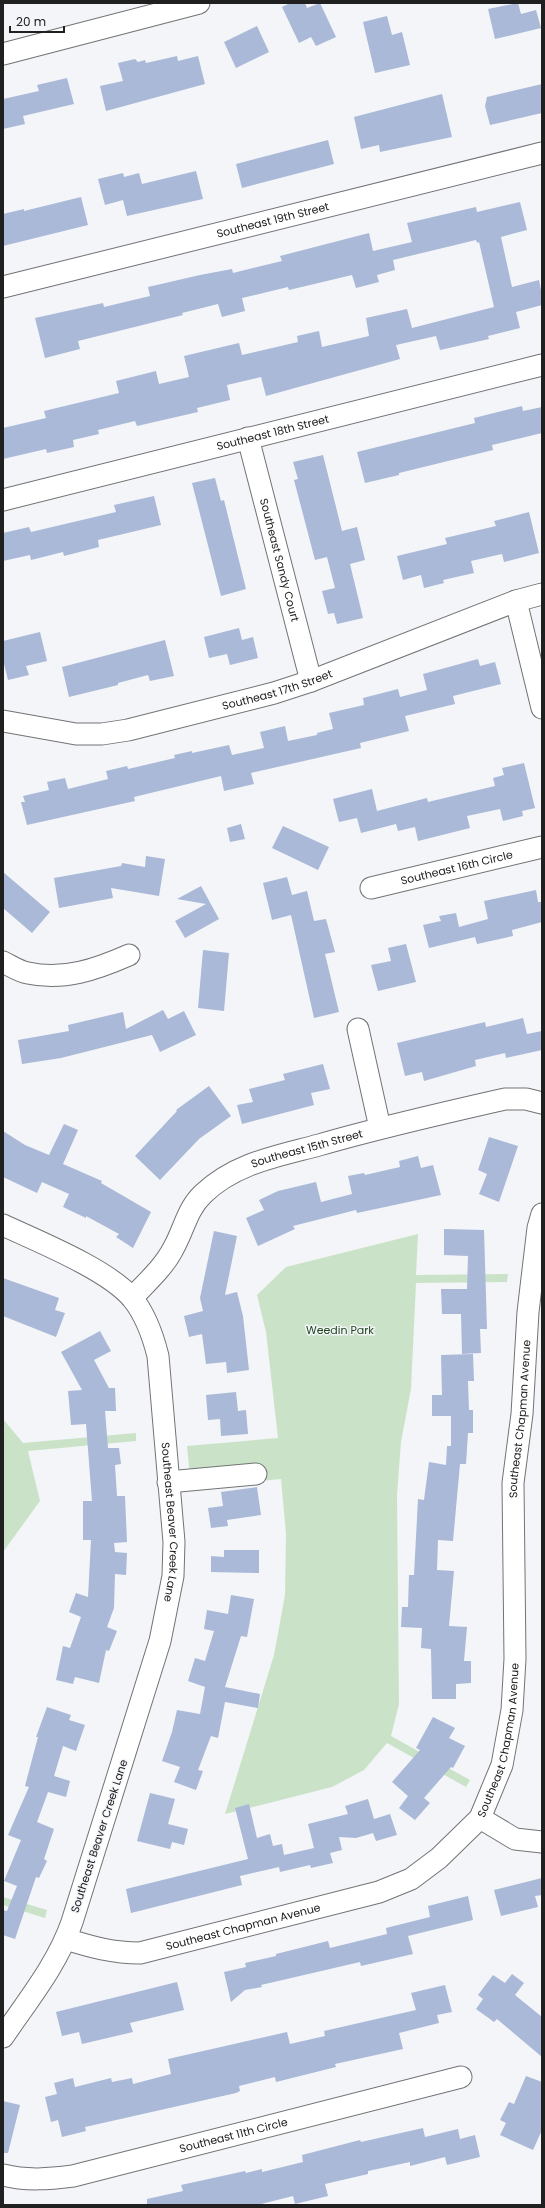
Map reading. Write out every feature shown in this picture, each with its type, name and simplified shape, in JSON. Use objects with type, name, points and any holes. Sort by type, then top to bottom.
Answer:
[{"type":"street","points":[[3,54],[158,9],[199,3]]},
{"type":"street","name":"Southeast 19th Street","points":[[3,287],[542,153]]},
{"type":"street","name":"Southeast 18th Street","points":[[3,500],[542,365]]},
{"type":"street","name":"Southeast Sandy Court","points":[[248,438],[311,681]]},
{"type":"street","name":"Southeast 17th Street","points":[[3,721],[76,734],[102,734],[128,730],[274,693],[311,681],[516,601],[542,594]]},
{"type":"street","points":[[516,601],[542,708]]},
{"type":"street","name":"Southeast 16th Circle","points":[[371,888],[542,847]]},
{"type":"street","points":[[3,962],[27,973],[68,976],[99,968],[129,955]]},
{"type":"street","points":[[358,1030],[380,1128]]},
{"type":"street","name":"Southeast 15th Street","points":[[132,1298],[173,1251],[188,1212],[203,1194],[221,1180],[262,1160],[380,1128],[505,1099],[526,1099],[542,1103]]},
{"type":"street","name":"Southeast Chapman Avenue","points":[[66,1939],[99,1950],[120,1953],[140,1953],[358,1899],[411,1879],[440,1858],[480,1818],[502,1764],[512,1710],[515,1659],[513,1483],[535,1311],[538,1228],[542,1214]]},
{"type":"street","name":"Southeast Beaver Creek Lane","points":[[3,1225],[101,1273],[132,1298],[146,1318],[154,1337],[158,1356],[174,1542],[173,1576],[167,1612],[141,1704],[66,1939],[48,1971],[3,2037]]},
{"type":"street","points":[[168,1482],[256,1474]]},
{"type":"street","points":[[480,1818],[515,1839],[542,1842]]},
{"type":"street","name":"Southeast 11th Circle","points":[[3,2175],[20,2179],[51,2179],[73,2176],[461,2076]]},
{"type":"green space","name":"Weedin Park","points":[[418,1234],[416,1275],[508,1274],[507,1282],[416,1283],[411,1389],[401,1442],[397,1495],[399,1704],[391,1736],[470,1780],[466,1787],[387,1743],[364,1770],[332,1787],[225,1814],[274,1655],[285,1595],[286,1534],[281,1479],[191,1487],[187,1446],[278,1438],[266,1332],[257,1295],[286,1267]]},
{"type":"green space","points":[[3,1419],[23,1443],[136,1433],[136,1441],[28,1451],[40,1501],[3,1552]]},
{"type":"green space","points":[[3,1897],[47,1910],[45,1918],[3,1905]]},
{"type":"building","points":[[290,3],[305,3],[307,8],[320,3],[336,37],[316,46],[311,37],[299,43],[282,7]]},
{"type":"building","points":[[518,3],[521,14],[536,10],[541,28],[495,39],[488,9]]},
{"type":"building","points":[[387,16],[392,35],[402,32],[410,65],[375,73],[363,22]]},
{"type":"building","points":[[257,26],[269,52],[236,68],[224,42]]},
{"type":"building","points":[[177,56],[178,61],[198,56],[205,84],[106,111],[100,86],[123,81],[118,63],[135,59],[138,62],[145,60],[146,63]]},
{"type":"building","points":[[67,78],[74,104],[23,116],[25,124],[3,129],[3,99],[39,91],[37,85]]},
{"type":"building","points":[[542,84],[542,113],[490,125],[485,106],[487,97]]},
{"type":"building","points":[[442,94],[452,137],[380,152],[379,145],[361,149],[354,117]]},
{"type":"building","points":[[328,140],[334,164],[242,188],[236,164]]},
{"type":"building","points":[[196,171],[203,199],[127,216],[123,200],[105,205],[98,179],[123,173],[124,177],[139,173],[142,184]]},
{"type":"building","points":[[81,197],[88,225],[3,246],[3,214],[24,209],[24,211]]},
{"type":"building","points":[[520,202],[527,230],[501,237],[512,287],[539,280],[542,305],[516,312],[520,328],[488,336],[489,339],[440,350],[436,336],[396,345],[400,359],[266,396],[261,377],[227,385],[230,400],[197,408],[198,412],[137,426],[135,421],[98,430],[99,434],[73,440],[74,447],[47,453],[46,449],[3,459],[3,428],[46,418],[44,411],[119,393],[116,381],[156,371],[159,384],[189,377],[184,356],[239,343],[242,355],[298,342],[297,336],[319,331],[322,347],[369,336],[366,318],[407,309],[412,328],[494,307],[479,242],[477,243],[476,240],[393,260],[395,270],[377,275],[379,282],[356,288],[352,275],[289,290],[288,287],[242,298],[245,311],[222,317],[218,304],[182,313],[183,315],[78,341],[80,349],[45,358],[35,318],[103,303],[104,307],[150,296],[148,287],[232,269],[233,273],[282,261],[280,256],[369,233],[373,251],[412,242],[407,223],[476,207],[477,212]]},
{"type":"building","points":[[522,406],[523,411],[542,407],[542,433],[492,445],[493,450],[365,483],[357,452],[475,423],[474,418]]},
{"type":"building","points":[[323,455],[342,531],[357,527],[365,560],[350,564],[363,618],[337,624],[334,613],[328,614],[322,591],[335,588],[327,557],[315,560],[294,480],[298,479],[293,462]]},
{"type":"building","points":[[215,478],[221,501],[224,500],[246,589],[221,596],[192,483]]},
{"type":"building","points":[[154,496],[161,525],[98,540],[99,547],[64,556],[63,552],[31,560],[30,555],[3,561],[3,533],[29,527],[31,532],[116,512],[114,505]]},
{"type":"building","points":[[529,512],[539,553],[504,562],[502,554],[471,561],[474,573],[443,580],[444,583],[424,588],[421,575],[403,580],[397,556],[447,544],[445,538],[496,526],[494,521]]},
{"type":"building","points":[[239,628],[242,640],[253,637],[258,658],[230,665],[227,654],[209,658],[204,637]]},
{"type":"building","points":[[40,632],[47,661],[26,666],[29,675],[8,680],[3,660],[3,641]]},
{"type":"building","points":[[165,640],[174,676],[150,681],[148,675],[118,683],[118,685],[69,697],[62,667]]},
{"type":"building","points":[[478,659],[480,666],[495,662],[501,684],[453,696],[455,704],[405,716],[409,731],[360,743],[361,748],[251,773],[254,784],[224,791],[221,776],[134,797],[135,801],[27,825],[21,802],[25,802],[23,796],[49,790],[47,782],[65,778],[68,789],[108,779],[106,771],[127,766],[128,769],[175,758],[174,755],[192,751],[192,753],[229,745],[232,755],[264,748],[260,732],[285,726],[288,741],[317,735],[317,733],[333,729],[329,713],[364,705],[363,698],[398,689],[400,697],[427,690],[423,674]]},
{"type":"building","points":[[524,763],[535,808],[522,811],[523,816],[503,821],[500,809],[467,816],[470,828],[418,841],[415,827],[398,831],[396,824],[361,833],[357,818],[339,822],[333,799],[372,789],[377,811],[427,798],[428,802],[495,786],[493,778],[504,775],[502,768]]},
{"type":"building","points":[[241,824],[245,839],[230,842],[227,828]]},
{"type":"building","points":[[283,826],[329,847],[318,870],[272,848]]},
{"type":"building","points":[[146,856],[165,859],[159,896],[111,888],[113,898],[59,908],[54,878],[121,866],[122,863],[145,867]]},
{"type":"building","points":[[3,872],[50,912],[32,933],[3,908]]},
{"type":"building","points":[[287,877],[292,895],[307,891],[314,921],[326,919],[335,952],[325,954],[339,1012],[314,1018],[291,915],[272,920],[263,883]]},
{"type":"building","points":[[201,886],[219,919],[185,938],[175,921],[206,904],[177,899]]},
{"type":"building","points":[[536,890],[538,902],[542,902],[542,922],[512,930],[513,936],[477,944],[475,937],[429,948],[423,925],[441,921],[439,916],[456,913],[459,927],[488,919],[484,901]]},
{"type":"building","points":[[406,944],[416,982],[378,991],[371,965],[391,961],[388,948]]},
{"type":"building","points":[[203,950],[229,953],[224,1011],[198,1008]]},
{"type":"building","points":[[163,1010],[168,1019],[184,1011],[196,1035],[160,1052],[152,1035],[61,1058],[22,1064],[18,1040],[69,1031],[68,1025],[123,1012],[126,1029]]},
{"type":"building","points":[[523,1018],[527,1034],[542,1031],[542,1050],[506,1058],[505,1053],[475,1060],[476,1066],[424,1081],[422,1072],[405,1076],[397,1043],[485,1022],[486,1027]]},
{"type":"building","points":[[323,1064],[330,1089],[311,1093],[314,1105],[242,1124],[237,1105],[253,1102],[249,1089],[285,1080],[283,1074]]},
{"type":"building","points":[[209,1086],[231,1116],[199,1139],[160,1180],[135,1156],[177,1111],[176,1110]]},
{"type":"building","points":[[64,1124],[78,1130],[63,1164],[102,1181],[101,1183],[151,1212],[133,1248],[116,1237],[119,1234],[86,1216],[86,1218],[63,1207],[69,1194],[42,1182],[37,1193],[3,1177],[3,1131],[25,1145],[49,1155]]},
{"type":"building","points":[[489,1137],[518,1146],[499,1202],[479,1194],[487,1174],[478,1170]]},
{"type":"building","points":[[418,1156],[421,1168],[433,1165],[441,1195],[357,1213],[356,1210],[293,1226],[295,1229],[258,1246],[246,1218],[264,1210],[259,1200],[278,1191],[316,1182],[321,1202],[352,1194],[348,1176],[364,1173],[365,1175],[400,1167],[399,1161]]},
{"type":"building","points":[[444,1229],[484,1230],[487,1329],[480,1329],[481,1353],[462,1354],[461,1314],[442,1314],[441,1289],[467,1289],[468,1256],[444,1255]]},
{"type":"building","points":[[214,1231],[237,1236],[225,1295],[237,1292],[243,1316],[249,1370],[227,1373],[226,1362],[206,1364],[202,1334],[189,1337],[184,1316],[203,1311],[200,1298]]},
{"type":"building","points":[[3,1278],[59,1298],[55,1310],[65,1313],[56,1337],[3,1316]]},
{"type":"building","points":[[100,1331],[111,1351],[94,1360],[109,1388],[115,1388],[116,1411],[105,1411],[108,1448],[119,1448],[121,1464],[115,1465],[117,1496],[125,1496],[127,1542],[114,1543],[115,1552],[127,1553],[126,1575],[115,1574],[114,1608],[107,1627],[117,1631],[109,1651],[106,1650],[99,1683],[75,1677],[73,1684],[56,1680],[63,1646],[70,1648],[81,1617],[69,1612],[76,1593],[88,1597],[91,1540],[83,1540],[83,1501],[92,1501],[86,1424],[71,1425],[68,1391],[82,1390],[61,1352]]},
{"type":"building","points":[[473,1354],[474,1381],[468,1381],[469,1410],[473,1410],[473,1433],[468,1433],[466,1464],[460,1464],[453,1541],[438,1540],[437,1570],[454,1571],[449,1626],[467,1627],[464,1661],[471,1661],[471,1683],[456,1684],[456,1699],[432,1699],[431,1649],[421,1648],[422,1628],[401,1627],[402,1607],[408,1607],[409,1575],[414,1575],[418,1499],[424,1500],[429,1462],[446,1465],[447,1446],[451,1446],[451,1416],[432,1416],[432,1395],[442,1395],[441,1355]]},
{"type":"building","points":[[236,1392],[238,1411],[246,1410],[248,1434],[221,1436],[220,1419],[208,1420],[206,1395]]},
{"type":"building","points":[[257,1487],[261,1515],[227,1520],[228,1526],[211,1528],[208,1508],[223,1506],[221,1492]]},
{"type":"building","points":[[224,1550],[259,1550],[259,1573],[211,1572],[211,1556],[224,1557]]},
{"type":"building","points":[[231,1595],[254,1599],[247,1637],[241,1636],[225,1687],[260,1694],[258,1708],[225,1702],[218,1738],[211,1736],[198,1770],[203,1771],[196,1790],[174,1782],[180,1767],[162,1761],[172,1732],[177,1710],[200,1714],[205,1687],[188,1681],[195,1658],[205,1661],[214,1631],[204,1629],[207,1610],[228,1614]]},
{"type":"building","points":[[47,1707],[71,1715],[69,1720],[85,1725],[76,1751],[63,1746],[54,1776],[70,1781],[66,1797],[48,1792],[37,1822],[54,1829],[44,1859],[47,1861],[39,1878],[36,1877],[15,1939],[3,1935],[3,1910],[7,1911],[17,1886],[4,1881],[21,1840],[8,1835],[29,1787],[25,1786],[38,1737],[36,1737]]},
{"type":"building","points":[[433,1717],[455,1728],[449,1738],[465,1746],[453,1768],[451,1767],[424,1798],[430,1803],[415,1820],[399,1808],[408,1796],[392,1782],[420,1750],[416,1748]]},
{"type":"building","points":[[150,1793],[175,1799],[168,1824],[188,1829],[184,1845],[172,1842],[170,1849],[137,1841]]},
{"type":"building","points":[[368,1799],[374,1819],[390,1814],[397,1835],[376,1841],[373,1833],[356,1838],[339,1837],[342,1850],[330,1853],[333,1863],[311,1868],[310,1865],[280,1872],[279,1867],[240,1876],[242,1885],[131,1913],[126,1889],[248,1859],[235,1808],[249,1804],[257,1838],[270,1834],[273,1846],[282,1844],[284,1855],[314,1848],[308,1824],[348,1814],[345,1806]]},
{"type":"building","points":[[542,1878],[542,1895],[535,1896],[538,1907],[501,1916],[494,1890]]},
{"type":"building","points":[[468,1896],[473,1920],[408,1936],[413,1954],[361,1966],[360,1962],[261,1985],[262,1987],[245,1990],[231,2002],[224,1972],[246,1967],[245,1963],[328,1941],[330,1948],[387,1934],[386,1928],[430,1917],[428,1906]]},
{"type":"building","points":[[512,1974],[524,1983],[515,1995],[542,2017],[542,2057],[497,2019],[494,2022],[476,2009],[483,1999],[478,1995],[493,1975],[505,1983]]},
{"type":"building","points":[[177,1982],[184,2010],[130,2023],[133,2032],[82,2044],[79,2032],[62,2036],[56,2012]]},
{"type":"building","points":[[445,1985],[452,2012],[437,2015],[439,2023],[399,2033],[403,2049],[335,2064],[336,2067],[276,2082],[275,2077],[239,2086],[240,2091],[236,2093],[85,2127],[86,2131],[62,2137],[58,2120],[51,2122],[45,2097],[57,2094],[54,2083],[73,2078],[75,2087],[111,2078],[112,2082],[132,2078],[133,2084],[171,2074],[168,2059],[287,2032],[290,2044],[325,2036],[324,2031],[416,2010],[411,1993]]},
{"type":"building","points":[[526,2076],[542,2082],[542,2130],[533,2150],[500,2135],[506,2123],[500,2120],[509,2102],[514,2104]]},
{"type":"building","points":[[3,2101],[20,2105],[8,2153],[3,2153]]},
{"type":"building","points":[[423,2128],[425,2137],[458,2129],[460,2139],[475,2135],[480,2157],[447,2165],[445,2157],[410,2166],[410,2162],[368,2171],[368,2174],[325,2184],[328,2196],[295,2204],[293,2196],[257,2205],[147,2205],[147,2199],[183,2191],[181,2185],[245,2171],[246,2173],[262,2169],[262,2172],[303,2162],[302,2155],[360,2140],[361,2142]]}]
